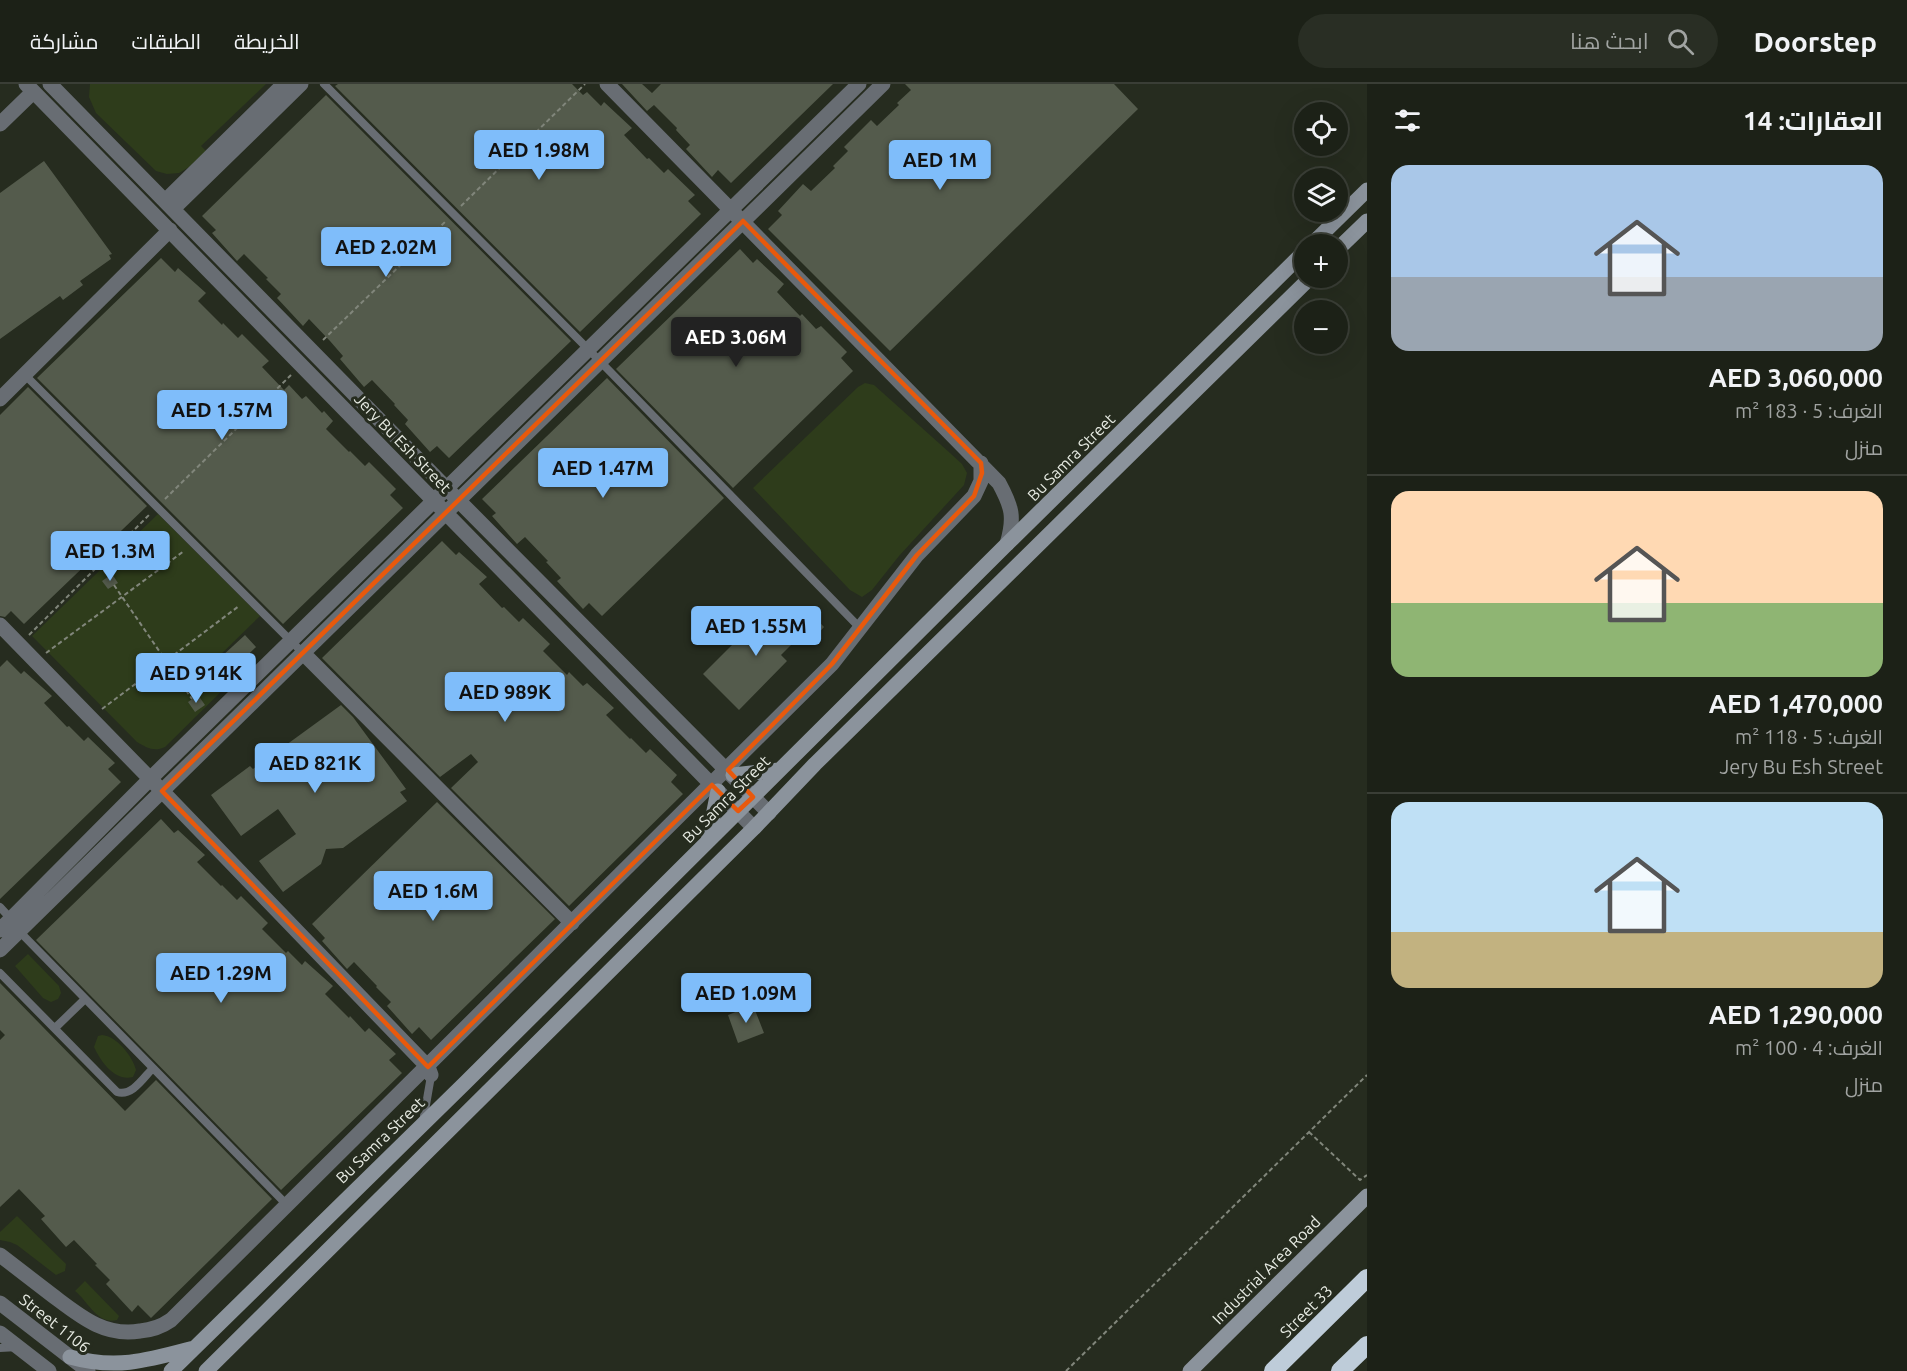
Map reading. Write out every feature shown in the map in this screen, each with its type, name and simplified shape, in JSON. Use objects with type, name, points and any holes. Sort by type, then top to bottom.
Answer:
[{"type":"highway","name":"Street 33","points":[[1273,1371],[1367,1278]]},
{"type":"highway","points":[[1340,1371],[1367,1344]]},
{"type":"street","points":[[169,205],[284,84]]},
{"type":"street","points":[[169,205],[302,84]]},
{"type":"street","points":[[607,84],[999,483],[1009,501],[1012,522],[1007,544]]},
{"type":"street","points":[[453,494],[601,362],[859,84]]},
{"type":"street","points":[[0,930],[15,925],[162,791],[303,653],[589,350],[880,85]]},
{"type":"street","name":"Jery Bu Esh Street","points":[[57,87],[169,205],[769,813]]},
{"type":"street","points":[[0,124],[29,88]]},
{"type":"street","name":"Jery Bu Esh Street","points":[[29,88],[754,828]]},
{"type":"street","points":[[1322,234],[1367,190]]},
{"type":"street","points":[[1348,239],[1367,221]]},
{"type":"street","points":[[0,399],[170,230]]},
{"type":"street","name":"Bu Samra Street","points":[[171,1371],[1294,262]]},
{"type":"street","points":[[206,1371],[824,756],[1300,288]]},
{"type":"street","points":[[0,1255],[95,1325],[114,1332],[126,1333],[153,1329],[171,1320],[287,1204],[429,1071],[572,923],[730,773],[832,664],[917,555],[974,496],[981,481],[981,463]]},
{"type":"street","points":[[0,950],[15,925],[150,779],[291,641],[440,507]]},
{"type":"street","points":[[0,625],[429,1071]]},
{"type":"street","points":[[303,653],[572,923]]},
{"type":"street","points":[[730,773],[779,770]]},
{"type":"street","points":[[708,842],[715,788]]},
{"type":"street","name":"Industrial Area Road","points":[[1190,1371],[1367,1196]]},
{"type":"street","name":"Street 1106","points":[[0,1302],[87,1371]]},
{"type":"street","points":[[0,1333],[49,1371]]},
{"type":"street","points":[[70,1357],[92,1363],[130,1363],[194,1348]]},
{"type":"lane","points":[[324,84],[601,362],[861,629]]},
{"type":"lane","points":[[24,374],[303,653]]},
{"type":"lane","points":[[0,907],[85,999],[287,1204]]},
{"type":"lane","points":[[0,972],[117,1092],[128,1092],[153,1068]]},
{"type":"lane","points":[[55,1028],[85,999]]},
{"type":"lane","points":[[423,1124],[429,1071]]},
{"type":"lane","points":[[0,1348],[18,1347]]},
{"type":"path","points":[[312,350],[585,84]]},
{"type":"path","points":[[19,645],[302,365]]},
{"type":"path","points":[[35,661],[194,544]]},
{"type":"path","points":[[99,564],[108,576]]},
{"type":"path","points":[[114,585],[192,699]]},
{"type":"path","points":[[91,718],[248,598]]},
{"type":"path","points":[[1066,1371],[1367,1075]]},
{"type":"path","points":[[1309,1131],[1360,1180],[1367,1175]]},
{"type":"highlighted area","points":[[743,221],[981,463],[982,473],[974,496],[917,555],[832,664],[728,770],[753,797],[738,811],[712,785],[428,1067],[162,791]]},
{"type":"green space","points":[[90,84],[266,84],[201,146],[206,151],[189,167],[179,173],[167,174],[156,171],[96,113],[89,97]]},
{"type":"green space","points":[[865,383],[874,385],[962,464],[967,473],[964,485],[899,556],[872,590],[862,597],[850,590],[753,488],[858,387]]},
{"type":"green space","points":[[158,514],[260,616],[216,659],[235,678],[165,747],[154,749],[137,742],[32,636]]},
{"type":"green space","points":[[28,954],[59,986],[61,993],[58,999],[51,1002],[43,998],[15,966]]},
{"type":"green space","points":[[102,1035],[119,1043],[128,1053],[136,1070],[133,1077],[120,1077],[109,1070],[94,1047],[98,1036]]},
{"type":"green space","points":[[17,1216],[66,1264],[65,1271],[56,1275],[17,1245],[0,1240],[0,1232]]},
{"type":"green space","points":[[85,1281],[119,1316],[117,1320],[110,1321],[98,1316],[75,1291]]},
{"type":"building","points":[[338,84],[572,84],[583,95],[587,92],[601,106],[604,102],[632,128],[624,135],[647,159],[649,158],[664,173],[668,169],[695,195],[688,201],[701,214],[580,332],[335,86]]},
{"type":"building","points":[[622,84],[642,84],[652,93],[661,84],[833,84],[731,183],[718,170],[712,177],[686,149],[690,145],[676,130],[677,128],[654,105],[647,111]]},
{"type":"building","points":[[905,84],[1114,84],[1138,109],[890,351],[768,229],[782,215],[778,211],[803,184],[811,191],[835,168],[833,166],[848,151],[844,147],[871,120],[877,126],[899,105],[897,103],[911,90]]},
{"type":"building","points":[[326,95],[571,341],[449,458],[437,446],[430,452],[405,424],[408,420],[372,380],[364,387],[340,359],[343,356],[330,341],[309,319],[303,326],[277,298],[281,294],[266,279],[268,278],[244,254],[237,261],[212,233],[216,230],[202,216]]},
{"type":"building","points":[[44,161],[112,254],[109,255],[111,259],[80,281],[83,285],[63,300],[60,296],[0,339],[0,193]]},
{"type":"building","points":[[740,249],[753,263],[757,259],[784,284],[777,292],[800,316],[802,314],[816,329],[821,326],[847,352],[841,358],[853,371],[733,488],[616,369]]},
{"type":"building","points":[[161,258],[175,272],[178,268],[206,293],[198,301],[238,338],[242,334],[269,361],[262,367],[284,390],[289,385],[302,399],[306,396],[322,413],[324,411],[333,421],[326,429],[365,466],[369,462],[396,489],[390,495],[403,508],[283,624],[37,378]]},
{"type":"building","points":[[607,378],[724,498],[602,616],[589,603],[583,609],[557,581],[561,578],[546,562],[548,561],[525,537],[517,544],[492,516],[496,513],[482,499]]},
{"type":"building","points":[[28,387],[147,506],[24,624],[11,611],[5,617],[0,616],[0,415]]},
{"type":"building","points":[[442,541],[456,555],[459,552],[487,577],[479,584],[502,608],[504,607],[519,622],[523,618],[550,644],[543,651],[567,675],[569,672],[583,686],[587,683],[614,708],[606,715],[630,739],[646,753],[650,749],[677,775],[671,782],[683,794],[569,906],[451,788],[478,762],[471,754],[440,777],[322,658]]},
{"type":"building","points":[[112,574],[118,583],[108,589],[102,581]]},
{"type":"building","points":[[766,611],[787,632],[809,611],[824,627],[816,636],[808,628],[781,655],[787,661],[739,710],[703,674]]},
{"type":"building","points":[[245,635],[256,647],[233,669],[221,657]]},
{"type":"building","points":[[7,660],[21,674],[24,671],[52,696],[44,703],[67,727],[69,726],[84,741],[88,737],[115,763],[108,769],[121,782],[0,899],[0,667]]},
{"type":"building","points":[[198,695],[205,705],[195,712],[188,702]]},
{"type":"building","points":[[341,705],[353,717],[406,789],[400,792],[407,801],[343,848],[326,849],[321,864],[283,892],[259,861],[296,834],[278,809],[241,836],[211,795],[250,766],[253,769]]},
{"type":"building","points":[[437,802],[555,919],[431,1040],[419,1027],[412,1034],[387,1006],[391,1002],[377,986],[354,962],[347,969],[322,941],[325,938],[312,924]]},
{"type":"building","points":[[161,819],[174,833],[178,830],[205,855],[197,862],[237,900],[241,896],[268,923],[262,929],[286,953],[288,951],[302,965],[305,961],[333,986],[325,994],[349,1018],[350,1016],[365,1032],[369,1028],[396,1054],[389,1060],[402,1073],[281,1190],[36,940]]},
{"type":"building","points":[[0,983],[125,1111],[156,1080],[272,1199],[151,1318],[138,1305],[132,1312],[106,1284],[110,1280],[95,1265],[97,1264],[74,1240],[66,1247],[41,1219],[45,1216],[19,1189],[0,1207],[0,1040],[5,1035],[0,1030]]},
{"type":"building","points":[[753,1005],[764,1033],[738,1043],[728,1015]]}]
